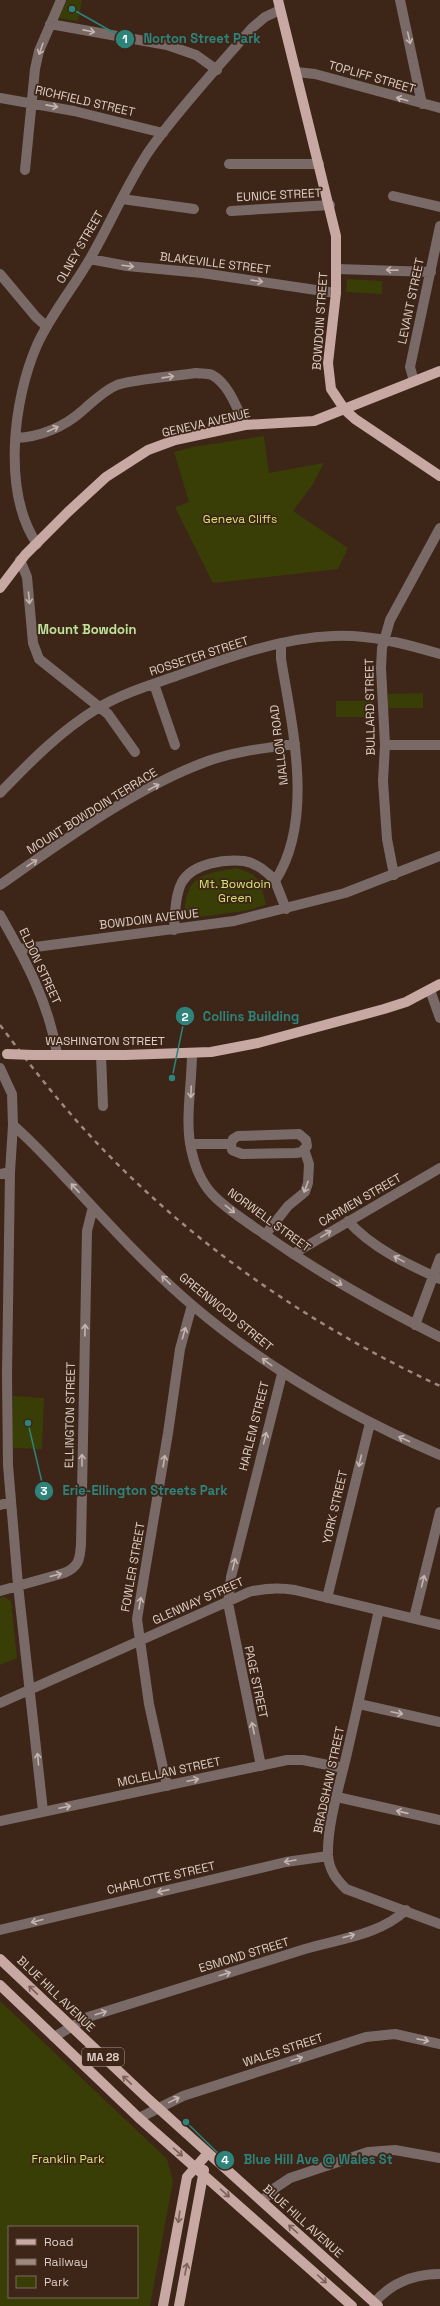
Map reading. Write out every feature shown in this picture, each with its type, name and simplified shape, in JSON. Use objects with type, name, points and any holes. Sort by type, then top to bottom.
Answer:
[{"type":"main road","name":"BOWDOIN STREET","points":[[279,5],[330,205],[336,236],[336,293],[328,363],[331,389],[345,410],[364,425],[440,476]]},
{"type":"main road","name":"GENEVA AVENUE","points":[[0,588],[20,560],[106,477],[148,450],[175,440],[245,425],[314,421],[345,410],[440,371]]},
{"type":"main road","name":"WASHINGTON STREET","points":[[4,1054],[101,1055],[192,1053],[232,1049],[387,1008],[430,990],[440,984]]},
{"type":"main road","name":"BLUE HILL AVENUE","points":[[0,1959],[158,2108],[376,2304]]},
{"type":"main road","name":"MA 28","points":[[0,1985],[140,2118],[352,2306]]},
{"type":"main road","points":[[163,2306],[186,2181],[195,2167],[208,2153]]},
{"type":"main road","points":[[179,2306],[208,2153]]},
{"type":"street","points":[[25,170],[32,110],[30,102],[39,52],[61,0]]},
{"type":"street","points":[[400,0],[422,104]]},
{"type":"street","name":"OLNEY STREET","points":[[36,544],[28,530],[19,497],[14,457],[26,378],[33,355],[46,326],[90,259],[149,152],[163,133],[258,23],[279,5]]},
{"type":"street","points":[[50,24],[167,45],[196,55],[217,70]]},
{"type":"street","name":"TOPLIFF STREET","points":[[296,72],[314,74],[440,108]]},
{"type":"street","name":"RICHFIELD STREET","points":[[0,98],[30,102],[163,133]]},
{"type":"street","points":[[228,164],[319,164]]},
{"type":"street","points":[[393,196],[440,207]]},
{"type":"street","points":[[122,199],[194,209]]},
{"type":"street","name":"EUNICE STREET","points":[[231,211],[330,205]]},
{"type":"street","name":"LEVANT STREET","points":[[414,381],[410,367],[440,226]]},
{"type":"street","name":"BLAKEVILLE STREET","points":[[90,259],[127,266],[202,273],[336,293]]},
{"type":"street","points":[[337,269],[431,272]]},
{"type":"street","points":[[0,274],[46,326]]},
{"type":"street","points":[[16,438],[32,438],[53,430],[72,419],[101,394],[119,384],[196,373],[207,374],[217,379],[233,399],[245,425]]},
{"type":"street","name":"BULLARD STREET","points":[[394,875],[387,839],[383,781],[385,745],[380,668],[383,639],[390,620],[440,528]]},
{"type":"street","points":[[20,560],[27,577],[36,652],[49,667],[108,714],[135,752]]},
{"type":"street","name":"ROSSETER STREET","points":[[0,793],[55,739],[99,707],[154,684],[210,664],[303,638],[335,636],[383,639],[440,654]]},
{"type":"street","name":"MALLON ROAD","points":[[275,881],[284,867],[293,831],[298,774],[295,744],[281,659],[281,643]]},
{"type":"street","points":[[154,684],[175,744]]},
{"type":"street","name":"MOUNT BOWDOIN TERRACE","points":[[0,885],[76,833],[168,779],[208,761],[235,753],[295,744]]},
{"type":"street","points":[[385,745],[440,745]]},
{"type":"street","name":"BOWDOIN AVENUE","points":[[20,949],[234,921],[345,893],[440,856]]},
{"type":"street","points":[[174,930],[179,888],[183,880],[193,870],[208,864],[245,862],[260,867],[275,881],[286,909]]},
{"type":"street","name":"ELDON STREET","points":[[0,915],[20,949],[44,1000],[52,1026],[57,1054]]},
{"type":"street","points":[[430,990],[440,994]]},
{"type":"street","points":[[430,990],[440,1018]]},
{"type":"street","name":"NORWELL STREET","points":[[192,1053],[190,1144],[197,1170],[212,1193],[265,1235],[293,1254],[372,1303],[440,1338]]},
{"type":"street","points":[[101,1055],[103,1106]]},
{"type":"street","points":[[0,1068],[12,1094],[13,1125],[4,1248],[3,1420],[18,1585],[43,1811]]},
{"type":"street","name":"GREENWOOD STREET","points":[[13,1125],[93,1208],[192,1305],[282,1374],[370,1423],[440,1455]]},
{"type":"street","points":[[299,1134],[306,1140],[307,1146],[302,1152],[296,1153],[242,1154],[232,1150],[231,1144],[233,1139],[238,1136],[299,1134]]},
{"type":"street","points":[[190,1144],[231,1144]]},
{"type":"street","points":[[265,1235],[288,1206],[305,1192],[308,1183],[310,1164],[304,1149]]},
{"type":"street","name":"CARMEN STREET","points":[[293,1254],[440,1168]]},
{"type":"street","points":[[0,1174],[10,1172]]},
{"type":"street","name":"ELLINGTON STREET","points":[[0,1590],[73,1569],[78,1564],[80,1556],[87,1239],[93,1208]]},
{"type":"street","points":[[348,1221],[373,1244],[437,1277]]},
{"type":"street","points":[[414,1325],[437,1277],[440,1258]]},
{"type":"street","name":"FOWLER STREET","points":[[167,1786],[149,1704],[139,1642],[137,1619],[167,1441],[180,1348],[192,1305]]},
{"type":"street","name":"HARLEM STREET","points":[[228,1603],[234,1562],[282,1374]]},
{"type":"street","name":"YORK STREET","points":[[327,1598],[370,1423]]},
{"type":"street","points":[[0,1505],[11,1502]]},
{"type":"street","points":[[414,1618],[440,1512]]},
{"type":"street","name":"GLENWAY STREET","points":[[0,1703],[228,1603],[249,1592],[278,1587],[440,1625]]},
{"type":"street","name":"PAGE STREET","points":[[228,1603],[261,1766]]},
{"type":"street","name":"BRADSHAW STREET","points":[[379,1610],[337,1796],[329,1839],[328,1856],[331,1870],[337,1880],[346,1889],[406,1910]]},
{"type":"street","points":[[359,1704],[440,1722]]},
{"type":"street","name":"MCLELLAN STREET","points":[[0,1821],[296,1759],[344,1768]]},
{"type":"street","points":[[337,1796],[440,1820]]},
{"type":"street","name":"CHARLOTTE STREET","points":[[0,1930],[286,1862],[328,1856]]},
{"type":"street","points":[[406,1910],[440,1924]]},
{"type":"street","name":"ESMOND STREET","points":[[54,2037],[70,2026],[88,2017],[379,1928],[391,1923],[406,1910]]},
{"type":"street","name":"WALES STREET","points":[[140,2118],[183,2096],[366,2036],[395,2034],[440,2044]]},
{"type":"street","points":[[262,2201],[280,2184],[290,2178],[368,2152],[395,2150],[440,2158]]},
{"type":"street","points":[[376,2304],[396,2284],[419,2276],[440,2274]]},
{"type":"green space","points":[[67,0],[82,0],[78,21],[59,18]]},
{"type":"green space","points":[[347,279],[382,281],[382,294],[346,292]]},
{"type":"green space","name":"Geneva Cliffs","points":[[264,436],[269,473],[324,463],[313,484],[293,511],[348,548],[338,569],[213,583],[175,507],[189,502],[174,452],[193,447]]},
{"type":"green space","points":[[423,693],[423,708],[388,708],[388,694]]},
{"type":"green space","points":[[336,701],[372,701],[372,717],[336,717]]},
{"type":"green space","name":"Mt. Bowdoin Green","points":[[236,868],[244,870],[255,876],[263,890],[266,905],[244,911],[184,919],[187,894],[196,880],[212,873]]},
{"type":"green space","points":[[13,1396],[44,1398],[42,1449],[13,1448]]},
{"type":"green space","points":[[4,1597],[11,1601],[17,1658],[0,1665],[0,1598]]},
{"type":"green space","name":"Franklin Park","points":[[0,2001],[167,2159],[173,2181],[150,2306],[0,2306]]},
{"type":"railway","points":[[0,1025],[82,1127],[133,1179],[172,1215],[256,1280],[300,1310],[392,1363],[440,1386]]},
{"type":"place","name":"Norton Street Park","points":[[72,9]]},
{"type":"place","name":"Collins Building","points":[[172,1078]]},
{"type":"place","name":"Erie-Ellington Streets Park","points":[[28,1423]]},
{"type":"place","name":"Blue Hill Ave @ Wales St","points":[[186,2122]]},
{"type":"district","name":"Mount Bowdoin","points":[[87,629]]}]
